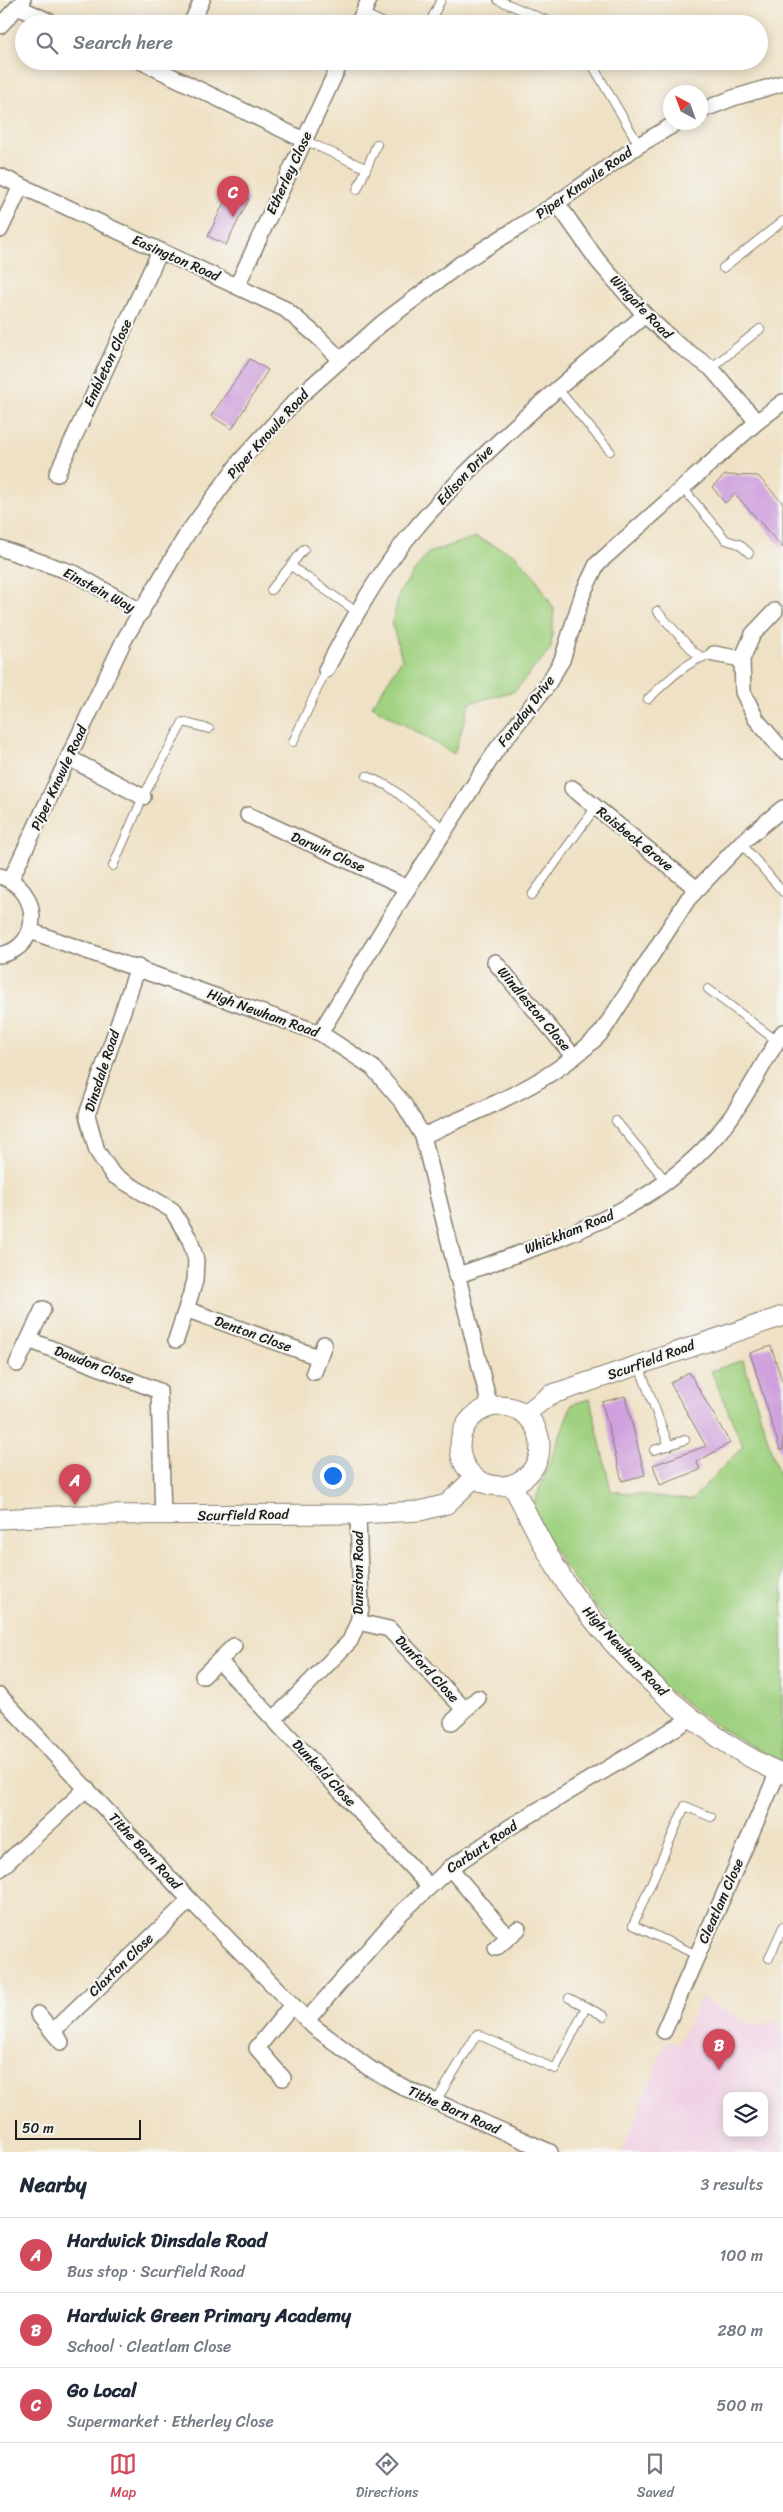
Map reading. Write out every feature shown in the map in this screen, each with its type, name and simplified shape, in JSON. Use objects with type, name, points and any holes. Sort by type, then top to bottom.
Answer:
[{"type":"street","points":[[194,15],[202,0]]},
{"type":"street","points":[[0,26],[21,4],[40,15]]},
{"type":"street","points":[[176,70],[304,140]]},
{"type":"street","name":"Etherley Close","points":[[237,286],[337,70]]},
{"type":"street","points":[[708,108],[783,83]]},
{"type":"street","name":"Piper Knowle Road","points":[[30,931],[33,917],[30,900],[22,888],[6,877],[69,758],[124,640],[187,534],[241,460],[298,398],[340,359],[464,262],[557,203],[639,145],[664,130]]},
{"type":"street","name":"Easington Road","points":[[0,176],[285,310],[318,336],[340,359]]},
{"type":"street","points":[[0,230],[21,186]]},
{"type":"street","name":"Wingate Road","points":[[557,203],[598,261],[645,315],[677,344],[711,368],[757,422]]},
{"type":"street","name":"Embleton Close","points":[[57,474],[160,251]]},
{"type":"street","name":"Edison Drive","points":[[326,670],[357,612],[404,542],[450,490],[505,433],[645,315]]},
{"type":"street","name":"Faraday Drive","points":[[320,1033],[408,888],[497,749],[546,687],[562,660],[583,592],[597,564],[682,487],[783,402]]},
{"type":"street","name":"Einstein Way","points":[[0,548],[76,574],[142,612]]},
{"type":"street","points":[[775,611],[753,634],[742,659],[743,692],[756,720],[783,751]]},
{"type":"street","points":[[707,655],[742,659]]},
{"type":"street","points":[[69,758],[143,797]]},
{"type":"street","name":"Raisbeck Grove","points":[[572,788],[697,889]]},
{"type":"street","points":[[423,1136],[540,1082],[574,1057],[602,1032],[688,899],[741,843],[783,808]]},
{"type":"street","name":"Darwin Close","points":[[248,815],[408,888]]},
{"type":"street","points":[[0,955],[18,947],[30,931]]},
{"type":"street","name":"High Newham Road","points":[[30,931],[138,967],[320,1033],[372,1067],[403,1103],[423,1136],[456,1276],[490,1407]]},
{"type":"street","name":"Windleston Close","points":[[495,962],[574,1057]]},
{"type":"street","name":"Dinsdale Road","points":[[138,967],[86,1115],[97,1151],[113,1174],[172,1210],[190,1240],[196,1260],[195,1281],[188,1310],[176,1340]]},
{"type":"street","name":"Whickham Road","points":[[456,1276],[585,1229],[632,1206],[667,1182],[703,1151],[729,1119],[780,1037]]},
{"type":"street","points":[[17,1364],[43,1309]]},
{"type":"street","name":"Denton Close","points":[[188,1310],[319,1358]]},
{"type":"street","name":"Scurfield Road","points":[[525,1414],[550,1395],[783,1316]]},
{"type":"street","name":"Dawdon Close","points":[[29,1340],[159,1391],[163,1516]]},
{"type":"street","points":[[490,1407],[516,1409],[525,1414],[538,1430],[540,1457],[533,1468],[512,1485],[485,1484],[474,1478],[464,1460],[460,1443],[465,1429],[474,1415],[490,1407]]},
{"type":"street","name":"Scurfield Road","points":[[0,1519],[76,1515],[358,1514],[420,1511],[446,1504],[474,1478]]},
{"type":"street","name":"High Newham Road","points":[[512,1485],[562,1575],[584,1608],[648,1679],[692,1718],[743,1752],[781,1773]]},
{"type":"street","name":"Dunston Road","points":[[274,1719],[344,1648],[350,1641],[358,1622],[361,1608],[358,1514]]},
{"type":"street","name":"Dunford Close","points":[[358,1622],[389,1629],[465,1710]]},
{"type":"street","points":[[203,1676],[234,1646]]},
{"type":"street","name":"Dunkeld Close","points":[[219,1661],[428,1886]]},
{"type":"street","name":"Tithe Barn Road","points":[[0,1696],[190,1900],[307,2020],[369,2068],[435,2103],[546,2151]]},
{"type":"street","name":"Dunford Close","points":[[452,1722],[478,1698]]},
{"type":"street","name":"Carburt Road","points":[[307,2020],[398,1916],[428,1886],[450,1868],[510,1827],[692,1718]]},
{"type":"street","name":"Cleatlam Close","points":[[664,2031],[781,1773]]},
{"type":"street","points":[[0,1869],[86,1788]]},
{"type":"street","points":[[450,1868],[513,1933],[496,1948]]},
{"type":"street","name":"Claxton Close","points":[[38,2014],[57,2037],[190,1900]]},
{"type":"street","points":[[283,2078],[257,2048],[292,2005]]},
{"type":"lane","points":[[433,15],[441,0]]},
{"type":"lane","points":[[498,0],[534,15]]},
{"type":"lane","points":[[595,70],[639,145]]},
{"type":"lane","points":[[304,140],[366,168]]},
{"type":"lane","points":[[357,190],[377,144]]},
{"type":"lane","points":[[723,268],[783,221]]},
{"type":"lane","points":[[711,368],[760,329]]},
{"type":"lane","points":[[557,388],[610,451]]},
{"type":"lane","points":[[682,487],[726,540],[739,544],[749,554]]},
{"type":"lane","points":[[272,590],[304,549]]},
{"type":"lane","points":[[291,566],[357,612]]},
{"type":"lane","points":[[657,611],[694,652],[707,655]]},
{"type":"lane","points":[[648,699],[707,655]]},
{"type":"lane","points":[[293,742],[326,670]]},
{"type":"lane","points":[[113,866],[143,797],[183,722],[209,729]]},
{"type":"lane","points":[[367,776],[388,786],[446,830]]},
{"type":"lane","points":[[532,895],[596,807]]},
{"type":"lane","points":[[741,843],[783,892]]},
{"type":"lane","points":[[708,989],[780,1037]]},
{"type":"lane","points":[[616,1121],[667,1182]]},
{"type":"lane","points":[[639,1364],[669,1446]]},
{"type":"lane","points":[[654,1450],[685,1440]]},
{"type":"lane","points":[[697,1955],[633,1925],[685,1806],[711,1817]]},
{"type":"lane","points":[[769,1958],[783,1927]]},
{"type":"lane","points":[[569,1998],[604,2016]]},
{"type":"lane","points":[[435,2103],[477,2034],[555,2069],[586,2007]]},
{"type":"shaded area","points":[[700,1998],[757,2027],[773,2022],[783,2026],[783,2152],[622,2152],[667,2040],[679,2044]]},
{"type":"green space","points":[[475,537],[514,554],[536,578],[554,609],[551,648],[515,691],[470,703],[454,754],[372,706],[402,659],[392,624],[400,591],[428,553]]},
{"type":"green space","points":[[743,1360],[783,1488],[782,1764],[717,1726],[649,1676],[564,1566],[531,1511],[572,1404],[590,1399],[611,1491],[692,1500],[743,1446],[711,1371]]},
{"type":"building","points":[[230,190],[249,199],[226,245],[208,236]]},
{"type":"building","points":[[250,359],[268,370],[232,429],[211,416]]},
{"type":"building","points":[[725,475],[758,476],[783,503],[783,548],[735,494],[725,503],[712,487]]},
{"type":"building","points":[[771,1346],[783,1384],[783,1450],[780,1450],[750,1353]]},
{"type":"building","points":[[689,1372],[730,1443],[697,1462],[700,1470],[660,1485],[653,1465],[706,1446],[670,1383]]},
{"type":"building","points":[[625,1396],[645,1475],[622,1481],[602,1402]]},
{"type":"place","name":"Go Local","points":[[233,217]]},
{"type":"place","name":"Hardwick Dinsdale Road","points":[[75,1505]]},
{"type":"place","name":"Hardwick Green Primary Academy","points":[[719,2070]]}]
